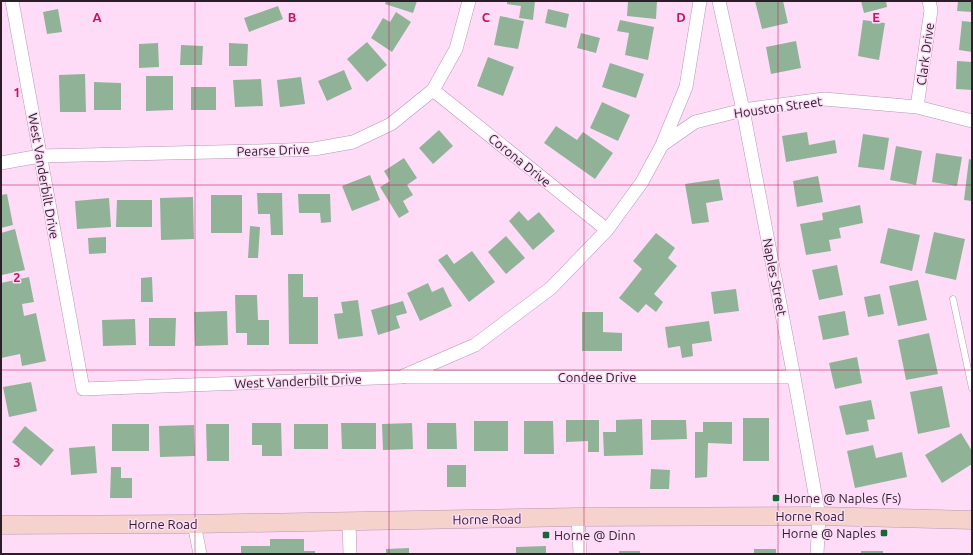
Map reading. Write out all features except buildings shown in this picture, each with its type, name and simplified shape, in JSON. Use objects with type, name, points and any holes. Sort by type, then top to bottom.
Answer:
[{"type":"main road","name":"Horne Road","points":[[1,526],[349,522],[578,517],[819,516],[972,520]]},
{"type":"street","name":"West Vanderbilt Drive","points":[[12,1],[83,389],[401,377],[475,345],[550,288],[607,230],[642,182],[662,145],[686,87],[700,1]]},
{"type":"street","name":"Pearse Drive","points":[[1,163],[40,156],[314,149],[353,142],[391,124],[434,90],[456,49],[469,1]]},
{"type":"street","name":"Naples Street","points":[[719,1],[743,110],[819,516],[817,554]]},
{"type":"street","name":"Clark Drive","points":[[917,107],[931,10],[929,1]]},
{"type":"street","name":"Corona Drive","points":[[434,90],[607,230]]},
{"type":"street","name":"Houston Street","points":[[662,145],[695,122],[743,110],[824,99],[917,107],[972,121]]},
{"type":"street","name":"Condee Drive","points":[[401,377],[794,377]]},
{"type":"street","points":[[578,517],[580,554]]},
{"type":"street","points":[[349,522],[350,554]]},
{"type":"street","points":[[194,524],[200,554]]},
{"type":"lane","points":[[953,299],[972,388]]},
{"type":"place","name":"Horne @ Naples (Fs)","points":[[776,498]]},
{"type":"place","name":"Horne @ Naples","points":[[884,533]]},
{"type":"place","name":"Horne @ Dinn","points":[[546,535]]}]
